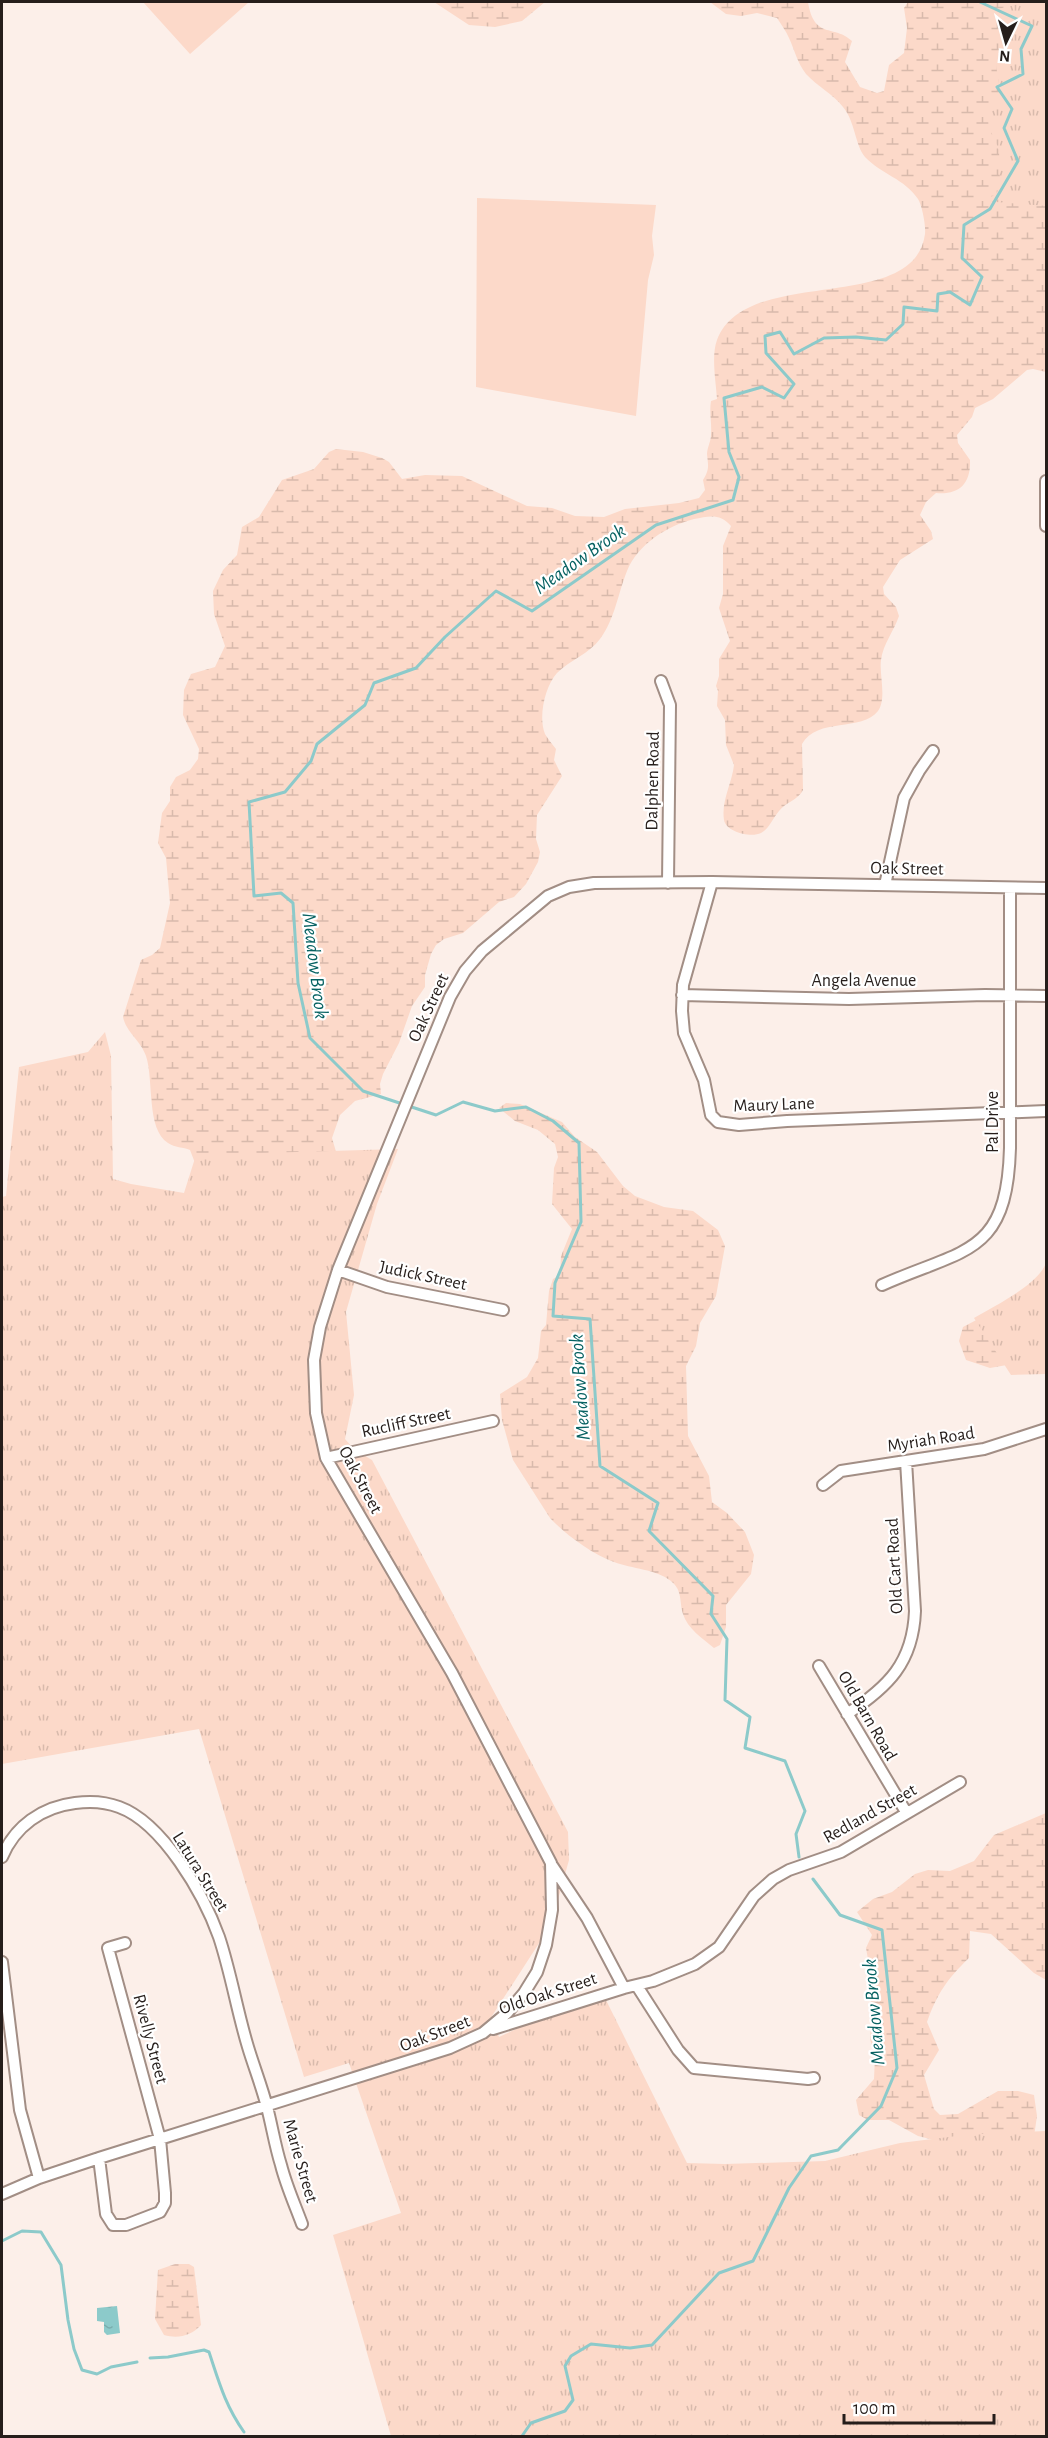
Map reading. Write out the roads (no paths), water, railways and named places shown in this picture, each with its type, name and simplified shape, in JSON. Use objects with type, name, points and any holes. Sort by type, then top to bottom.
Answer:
[{"type":"street","points":[[1047,481],[1047,526]]},
{"type":"street","name":"Dalphen Road","points":[[661,681],[670,705],[668,883]]},
{"type":"street","points":[[885,885],[904,798],[933,751]]},
{"type":"street","name":"Oak Street","points":[[2,2194],[39,2178],[99,2158],[450,2048],[483,2033],[507,2013],[524,1993],[537,1971],[546,1945],[552,1910],[551,1863],[452,1672],[326,1458],[316,1413],[314,1360],[320,1327],[338,1270],[450,997],[464,972],[482,952],[548,896],[569,887],[594,884],[712,882],[1047,888]]},
{"type":"street","name":"Maury Lane","points":[[712,882],[682,995],[684,1033],[704,1080],[711,1115],[718,1122],[739,1125],[787,1121],[1047,1111]]},
{"type":"street","name":"Pal Drive","points":[[882,1285],[958,1255],[970,1248],[989,1232],[1000,1213],[1007,1190],[1010,1148],[1010,888]]},
{"type":"street","name":"Angela Avenue","points":[[682,995],[849,999],[1047,996]]},
{"type":"street","name":"Judick Street","points":[[338,1270],[396,1289],[503,1310]]},
{"type":"street","name":"Rucliff Street","points":[[326,1458],[493,1421]]},
{"type":"street","name":"Myriah Road","points":[[823,1485],[841,1472],[984,1449],[1047,1429]]},
{"type":"street","name":"Old Cart Road","points":[[847,1714],[876,1693],[895,1674],[906,1655],[913,1632],[915,1611],[906,1461]]},
{"type":"street","name":"Old Barn Road","points":[[819,1666],[906,1812]]},
{"type":"street","name":"Redland Street","points":[[624,1988],[638,1986],[679,1971],[712,1953],[731,1932],[754,1896],[780,1874],[841,1852],[960,1782]]},
{"type":"street","name":"Latura Street","points":[[2,1857],[16,1833],[30,1820],[48,1810],[69,1804],[93,1802],[120,1807],[135,1815],[149,1827],[173,1853],[211,1917],[267,2106]]},
{"type":"street","name":"Old Oak Street","points":[[483,2033],[624,1988],[586,1918],[551,1863]]},
{"type":"street","name":"Rivelly Street","points":[[99,2158],[106,2214],[113,2225],[126,2225],[154,2215],[164,2206],[160,2139],[108,1948],[124,1943]]},
{"type":"street","points":[[2,1962],[21,2110],[39,2178]]},
{"type":"street","points":[[638,1986],[678,2050],[694,2068],[814,2078]]},
{"type":"street","name":"Marie Street","points":[[267,2106],[281,2165],[302,2224]]},
{"type":"water","points":[[117,2306],[120,2333],[107,2335],[104,2332],[104,2322],[97,2321],[97,2308]]},
{"type":"waterway","name":"Meadow Brook","points":[[799,1857],[796,1834],[805,1811],[785,1761],[745,1748],[750,1717],[725,1700],[727,1639],[711,1614],[713,1596],[649,1531],[658,1503],[600,1466],[590,1319],[553,1316],[555,1283],[581,1222],[579,1143],[553,1121],[526,1107],[495,1111],[463,1102],[436,1115],[363,1091],[310,1038],[298,983],[293,903],[281,893],[254,896],[249,802],[285,792],[311,761],[317,744],[365,705],[374,683],[416,668],[445,637],[496,591],[532,611],[656,525],[733,500],[739,477],[729,452],[724,398],[762,387],[784,398],[794,384],[766,353],[765,336],[780,332],[794,354],[824,338],[856,337],[886,340],[903,324],[904,307],[937,311],[938,294],[950,292],[970,305],[982,277],[962,258],[964,225],[990,209],[1018,161],[1004,128],[1012,109],[997,87],[1023,74],[1021,49],[1032,26],[980,2]]},
{"type":"waterway","name":"Meadow Brook","points":[[522,2436],[531,2423],[565,2411],[573,2400],[565,2366],[571,2356],[591,2344],[630,2348],[652,2345],[719,2273],[753,2261],[789,2188],[811,2156],[838,2150],[881,2106],[897,2068],[882,1930],[840,1915],[813,1879]]},
{"type":"waterway","name":"Meadow Brook","points":[[2,2241],[22,2231],[41,2232],[61,2265],[68,2320],[74,2349],[82,2370],[97,2374],[111,2367],[137,2362]]},
{"type":"waterway","name":"Meadow Brook","points":[[150,2358],[204,2350],[209,2352],[227,2403],[244,2432]]}]
